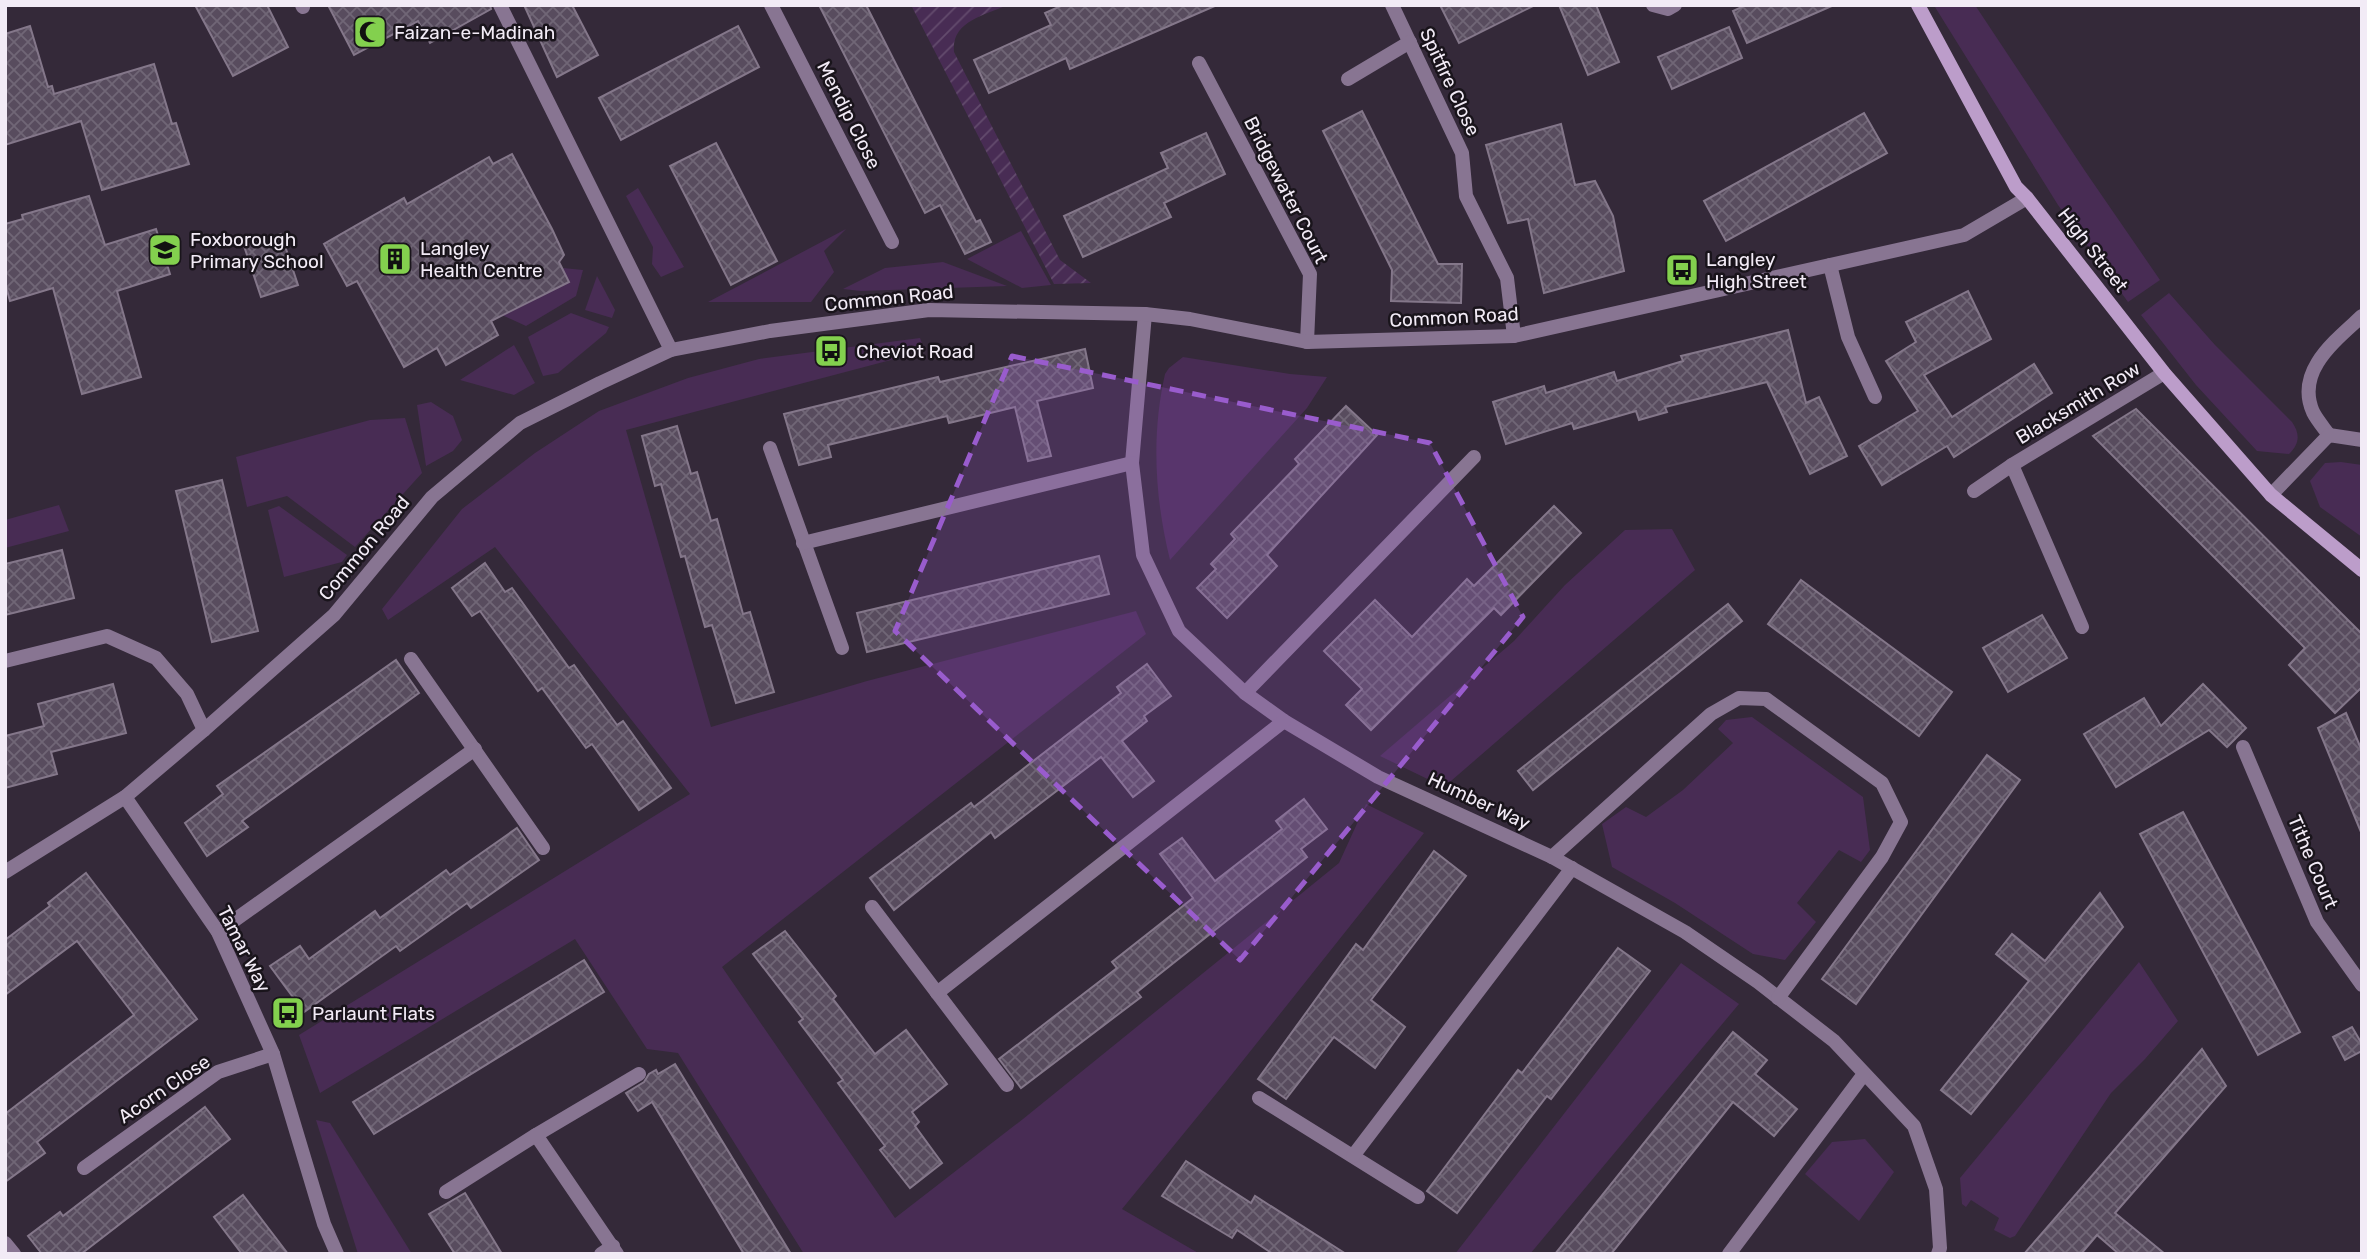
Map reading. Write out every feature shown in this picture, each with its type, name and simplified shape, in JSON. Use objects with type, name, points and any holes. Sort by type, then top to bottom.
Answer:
[{"type":"main road","name":"High Street","points":[[1918,5],[2016,187],[2164,373],[2271,495],[2362,570]]},
{"type":"street","points":[[500,5],[671,351]]},
{"type":"street","name":"Mendip Close","points":[[771,5],[892,242]]},
{"type":"street","name":"Spitfire Close","points":[[1392,5],[1462,153],[1466,196],[1507,278],[1514,336]]},
{"type":"street","points":[[1653,5],[1668,9],[1675,5]]},
{"type":"street","points":[[1348,79],[1410,42]]},
{"type":"street","name":"Bridgewater Court","points":[[1199,63],[1310,274],[1307,342]]},
{"type":"street","name":"Common Road","points":[[5,872],[125,797],[204,730],[334,615],[432,497],[520,423],[671,351],[770,331],[929,310],[1145,314],[1190,319],[1307,342],[1514,336],[1964,235],[2027,198]]},
{"type":"street","points":[[1830,265],[1848,337],[1875,397]]},
{"type":"street","name":"Humber Way","points":[[1145,314],[1132,463],[1143,555],[1180,631],[1245,693],[1284,721],[1378,776],[1552,857],[1685,932],[1834,1041],[1914,1126],[1936,1189],[1940,1248],[1938,1254]]},
{"type":"street","points":[[2362,316],[2322,353],[2310,380],[2308,394],[2313,414],[2329,435],[2362,440]]},
{"type":"street","name":"Blacksmith Row","points":[[1974,491],[2164,373]]},
{"type":"street","points":[[2271,495],[2329,435]]},
{"type":"street","points":[[770,448],[842,648]]},
{"type":"street","points":[[1245,693],[1474,457]]},
{"type":"street","points":[[803,542],[1132,463]]},
{"type":"street","name":"Blacksmith Row","points":[[2012,465],[2082,627]]},
{"type":"street","points":[[5,661],[107,636],[156,658],[187,694],[204,730]]},
{"type":"street","points":[[411,659],[543,848]]},
{"type":"street","points":[[1552,857],[1711,714],[1739,698],[1766,699],[1882,783],[1901,822],[1882,857],[1778,998]]},
{"type":"street","points":[[937,993],[1284,721]]},
{"type":"street","name":"Tithe Court","points":[[2242,747],[2317,922],[2362,985]]},
{"type":"street","points":[[218,932],[475,749]]},
{"type":"street","name":"Tamar Way","points":[[125,797],[218,932],[273,1054],[324,1224],[337,1254]]},
{"type":"street","points":[[1353,1156],[1572,868]]},
{"type":"street","points":[[872,907],[1007,1085]]},
{"type":"street","name":"Acorn Close","points":[[84,1168],[218,1072],[273,1054]]},
{"type":"street","points":[[446,1192],[639,1074]]},
{"type":"street","points":[[1729,1254],[1864,1074]]},
{"type":"street","points":[[1259,1098],[1418,1197]]},
{"type":"street","points":[[537,1135],[610,1251]]},
{"type":"street","points":[[5,1243],[15,1254]]},
{"type":"highlighted area","points":[[1012,356],[1430,443],[1523,617],[1240,960],[895,631]]},
{"type":"shaded area","points":[[911,5],[1007,5],[963,26],[954,42],[954,52],[1060,260],[1091,283],[1054,284]]},
{"type":"shaded area","points":[[1975,5],[2160,280],[2128,302],[2058,205],[1935,7]]},
{"type":"shaded area","points":[[638,188],[684,267],[661,277],[652,264],[653,247],[626,196]]},
{"type":"shaded area","points":[[846,229],[824,251],[834,272],[811,302],[708,302]]},
{"type":"shaded area","points":[[1021,231],[1051,285],[1022,288],[967,259]]},
{"type":"shaded area","points":[[943,262],[1007,286],[861,291],[843,289],[885,268]]},
{"type":"shaded area","points":[[563,268],[583,270],[576,296],[526,326],[502,315],[569,282]]},
{"type":"shaded area","points":[[597,276],[615,310],[612,318],[585,310]]},
{"type":"shaded area","points":[[2169,293],[2215,345],[2292,422],[2298,438],[2289,454],[2257,451],[2196,385],[2141,315]]},
{"type":"shaded area","points":[[571,313],[609,327],[606,333],[558,373],[543,376],[528,337]]},
{"type":"shaded area","points":[[920,338],[925,351],[626,430],[711,727],[867,681],[1136,611],[1146,634],[722,967],[895,1218],[1023,1119],[1339,863],[1366,804],[1424,833],[1122,1209],[1200,1254],[804,1254],[678,1053],[647,1049],[575,939],[320,1093],[299,1035],[690,794],[495,547],[388,620],[382,609],[462,509],[535,453],[599,411],[688,378],[759,359]]},
{"type":"shaded area","points":[[514,345],[535,383],[514,395],[460,380]]},
{"type":"shaded area","points":[[1183,357],[1290,374],[1327,377],[1307,408],[1170,560],[1158,491],[1156,444],[1165,374]]},
{"type":"shaded area","points":[[431,402],[453,416],[462,440],[453,451],[426,466],[417,405]]},
{"type":"shaded area","points":[[405,418],[422,473],[355,547],[287,496],[247,507],[236,457],[370,420]]},
{"type":"shaded area","points":[[2325,463],[2362,465],[2362,537],[2320,507],[2310,481]]},
{"type":"shaded area","points":[[59,505],[69,531],[5,548],[5,520]]},
{"type":"shaded area","points":[[279,506],[347,555],[342,562],[284,577],[268,510]]},
{"type":"shaded area","points":[[1672,529],[1695,570],[1444,787],[1380,756],[1514,641],[1565,585],[1625,530]]},
{"type":"shaded area","points":[[1752,717],[1863,797],[1870,850],[1861,862],[1839,850],[1797,903],[1816,922],[1785,960],[1753,954],[1675,903],[1612,867],[1602,824],[1626,807],[1646,817],[1683,790],[1733,743],[1718,729],[1726,720]]},
{"type":"shaded area","points":[[2139,962],[2178,1021],[2111,1093],[2015,1236],[2010,1238],[1994,1230],[1999,1218],[1971,1200],[1966,1207],[1962,1204],[1960,1178]]},
{"type":"shaded area","points":[[1681,963],[1739,1004],[1530,1254],[1455,1254]]},
{"type":"shaded area","points":[[316,1120],[330,1123],[412,1254],[358,1254]]},
{"type":"shaded area","points":[[1865,1139],[1894,1172],[1859,1221],[1805,1174],[1832,1142]]},
{"type":"building","points":[[195,5],[267,5],[288,47],[233,76]]},
{"type":"building","name":"Faizan-e-Madinah","points":[[328,5],[490,5],[491,9],[430,43],[418,21],[354,55]]},
{"type":"building","points":[[524,5],[572,5],[598,55],[557,77]]},
{"type":"building","points":[[819,5],[866,5],[976,222],[980,220],[991,242],[965,254],[940,205],[925,213]]},
{"type":"building","points":[[1063,5],[1217,5],[1070,69],[1066,58],[989,93],[974,60],[1051,25],[1045,13]]},
{"type":"building","points":[[1440,5],[1535,5],[1459,43]]},
{"type":"building","points":[[1559,5],[1596,5],[1619,62],[1588,75]]},
{"type":"building","points":[[1746,5],[1834,5],[1747,43],[1733,11]]},
{"type":"building","points":[[30,26],[48,87],[52,86],[54,94],[154,64],[172,124],[176,123],[189,164],[102,190],[81,121],[5,145],[5,34]]},
{"type":"building","points":[[738,26],[759,67],[621,140],[599,98]]},
{"type":"building","points":[[1729,27],[1742,58],[1672,89],[1658,57]]},
{"type":"building","points":[[1362,111],[1438,264],[1462,264],[1461,303],[1391,301],[1392,270],[1323,131]]},
{"type":"building","points":[[1864,113],[1887,153],[1726,241],[1704,201]]},
{"type":"building","points":[[1561,124],[1575,185],[1595,181],[1613,216],[1624,271],[1544,293],[1528,219],[1508,223],[1486,145]]},
{"type":"building","points":[[1206,133],[1225,174],[1164,203],[1171,217],[1083,257],[1064,216],[1168,168],[1161,153]]},
{"type":"building","points":[[716,143],[777,261],[731,285],[670,166]]},
{"type":"building","name":"Langley Health Centre","points":[[512,154],[564,255],[559,262],[569,282],[491,321],[498,335],[446,365],[437,348],[404,367],[357,281],[347,286],[324,244],[404,198],[407,204],[489,157],[493,164]]},
{"type":"building","points":[[89,196],[105,245],[156,229],[170,274],[117,291],[141,377],[82,394],[53,288],[10,301],[5,283],[5,224],[23,219],[22,215]]},
{"type":"building","points":[[281,234],[298,285],[261,297],[244,246]]},
{"type":"building","points":[[1968,291],[1991,339],[1924,375],[1952,417],[2034,364],[2052,393],[1954,457],[1947,446],[1882,485],[1859,446],[1918,411],[1886,361],[1916,342],[1906,322]]},
{"type":"building","points":[[1788,330],[1806,403],[1819,397],[1847,456],[1810,474],[1767,382],[1665,407],[1667,412],[1639,420],[1636,411],[1574,429],[1572,423],[1506,444],[1493,402],[1544,386],[1546,393],[1614,372],[1617,381],[1683,361],[1681,356]]},
{"type":"building","points":[[1085,349],[1093,388],[1037,401],[1051,456],[1028,461],[1015,407],[949,423],[947,416],[828,445],[831,457],[799,465],[784,414],[938,377],[940,382]]},
{"type":"building","points":[[1346,406],[1377,435],[1267,555],[1277,566],[1227,618],[1197,588],[1216,569],[1211,564],[1235,539],[1231,534],[1299,464],[1295,459]]},
{"type":"building","points":[[2136,409],[2362,634],[2362,687],[2335,713],[2289,665],[2305,648],[2093,436]]},
{"type":"building","points":[[677,426],[691,474],[697,472],[711,521],[717,519],[743,614],[750,612],[774,692],[736,703],[712,625],[705,627],[685,556],[681,557],[661,484],[655,486],[642,436]]},
{"type":"building","points":[[222,480],[258,631],[212,642],[176,491]]},
{"type":"building","points":[[1554,506],[1581,533],[1501,615],[1494,608],[1371,730],[1346,705],[1362,689],[1324,651],[1375,600],[1412,637],[1467,579],[1474,586]]},
{"type":"building","points":[[62,550],[74,598],[5,615],[5,564]]},
{"type":"building","points":[[1099,556],[1109,594],[867,652],[857,613]]},
{"type":"building","points":[[485,563],[505,592],[512,588],[569,668],[574,665],[617,725],[623,721],[671,788],[639,810],[592,744],[586,748],[542,688],[538,691],[480,611],[472,616],[452,588]]},
{"type":"building","points":[[1801,580],[1952,692],[1919,736],[1768,624]]},
{"type":"building","points":[[1728,604],[1742,621],[1533,790],[1518,771]]},
{"type":"building","points":[[2042,615],[2067,658],[2008,692],[1983,648]]},
{"type":"building","points":[[396,660],[419,693],[242,821],[248,827],[207,856],[185,823],[223,794],[217,786]]},
{"type":"building","points":[[1147,664],[1171,696],[1144,716],[1147,721],[1122,741],[1154,781],[1133,797],[1101,757],[995,838],[991,832],[894,910],[870,878],[971,803],[974,807],[1121,693],[1117,687]]},
{"type":"building","points":[[113,684],[126,733],[51,752],[57,774],[5,788],[5,736],[44,726],[38,704]]},
{"type":"building","points":[[2203,684],[2246,728],[2227,747],[2209,730],[2116,787],[2084,734],[2144,698],[2161,726]]},
{"type":"building","points":[[2346,713],[2362,751],[2361,832],[2318,728]]},
{"type":"building","points":[[1987,755],[2020,780],[1856,1004],[1822,979]]},
{"type":"building","points":[[1304,799],[1327,829],[1301,849],[1307,857],[1137,992],[1141,997],[1021,1088],[999,1059],[1117,968],[1112,962],[1193,898],[1160,854],[1182,838],[1215,881],[1282,829],[1276,821]]},
{"type":"building","points":[[2183,812],[2300,1032],[2258,1055],[2140,834]]},
{"type":"building","points":[[517,828],[539,860],[471,908],[467,903],[400,951],[396,946],[304,1012],[270,966],[300,946],[309,959],[375,911],[380,918],[446,870],[450,875]]},
{"type":"building","points":[[1434,851],[1466,876],[1371,1000],[1405,1027],[1375,1068],[1334,1037],[1286,1099],[1258,1079],[1356,944],[1363,950]]},
{"type":"building","points":[[86,873],[197,1019],[37,1142],[45,1153],[5,1182],[5,1114],[134,1015],[77,941],[5,995],[5,940],[50,906],[48,903]]},
{"type":"building","points":[[2100,893],[2123,927],[1971,1114],[1941,1090],[2029,981],[1996,954],[2012,934],[2045,961]]},
{"type":"building","points":[[785,931],[836,996],[833,999],[875,1054],[906,1030],[947,1084],[912,1112],[919,1122],[915,1126],[942,1163],[910,1188],[880,1150],[885,1146],[838,1083],[843,1080],[799,1022],[803,1019],[753,954]]},
{"type":"building","points":[[1618,948],[1650,971],[1551,1099],[1547,1096],[1457,1213],[1427,1191],[1518,1070],[1522,1073]]},
{"type":"building","points":[[584,960],[604,992],[374,1134],[353,1102]]},
{"type":"building","points":[[2352,1027],[2362,1044],[2362,1051],[2345,1060],[2333,1037]]},
{"type":"building","points":[[1733,1032],[1767,1060],[1755,1074],[1797,1109],[1774,1136],[1733,1102],[1611,1254],[1555,1254]]},
{"type":"building","points":[[2202,1049],[2226,1086],[2115,1213],[2165,1254],[2119,1254],[2097,1235],[2081,1254],[2024,1254]]},
{"type":"building","points":[[675,1064],[791,1254],[744,1254],[652,1102],[638,1111],[626,1093],[644,1082],[649,1074],[656,1070],[658,1074]]},
{"type":"building","points":[[205,1107],[230,1139],[81,1254],[42,1254],[28,1236],[60,1212],[63,1216]]},
{"type":"building","points":[[1186,1161],[1251,1203],[1255,1196],[1346,1254],[1273,1254],[1237,1230],[1232,1238],[1162,1196]]},
{"type":"building","points":[[465,1193],[502,1254],[455,1254],[429,1214]]},
{"type":"building","points":[[243,1195],[288,1254],[242,1254],[214,1217]]},
{"type":"place","name":"Faizan-e-Madinah","points":[[370,32]]},
{"type":"place","name":"Foxborough Primary School","points":[[165,250]]},
{"type":"place","name":"Langley Health Centre","points":[[395,259]]},
{"type":"place","name":"Langley High Street","points":[[1682,270]]},
{"type":"place","name":"Cheviot Road","points":[[831,351]]},
{"type":"place","name":"Parlaunt Flats","points":[[288,1013]]}]
